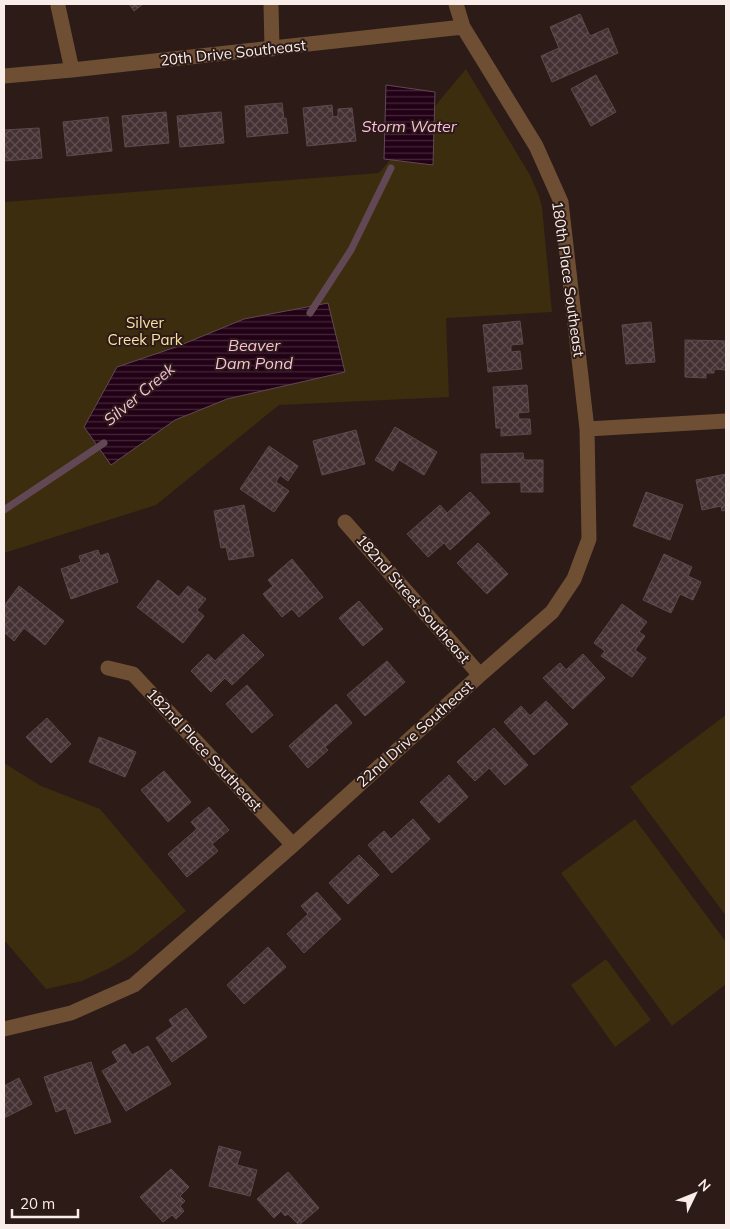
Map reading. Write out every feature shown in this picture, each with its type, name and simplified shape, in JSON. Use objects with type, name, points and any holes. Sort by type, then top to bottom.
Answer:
[{"type":"street","points":[[271,4],[272,49]]},
{"type":"street","name":"180th Place Southeast","points":[[456,4],[463,27],[536,146],[561,202],[587,429]]},
{"type":"street","points":[[58,6],[72,70]]},
{"type":"street","name":"20th Drive Southeast","points":[[4,76],[272,49],[463,27]]},
{"type":"street","points":[[587,429],[726,420]]},
{"type":"street","name":"22nd Drive Southeast","points":[[4,1029],[71,1013],[134,985],[294,845],[480,675],[552,612],[574,579],[589,539],[587,429]]},
{"type":"street","name":"182nd Street Southeast","points":[[345,522],[480,675]]},
{"type":"street","name":"182nd Place Southeast","points":[[108,668],[133,674],[294,845]]},
{"type":"green space","name":"Silver Creek Park","points":[[466,69],[530,175],[539,196],[542,207],[552,312],[446,318],[449,397],[279,405],[156,505],[4,553],[4,202],[379,173]]},
{"type":"green space","points":[[726,715],[726,916],[630,787]]},
{"type":"green space","points":[[4,763],[41,786],[100,809],[186,911],[133,954],[110,968],[82,981],[46,989],[4,940]]},
{"type":"green space","points":[[635,819],[726,942],[726,984],[672,1026],[561,873]]},
{"type":"green space","points":[[606,959],[651,1020],[615,1047],[571,985]]},
{"type":"water","name":"Storm Water","points":[[386,85],[435,92],[433,165],[384,159]]},
{"type":"water","name":"Beaver Dam Pond","points":[[328,303],[345,372],[227,399],[175,420],[111,465],[84,427],[117,367],[176,347],[244,319]]},
{"type":"building","points":[[129,4],[143,4],[134,11]]},
{"type":"building","points":[[580,14],[590,36],[608,28],[618,53],[552,82],[541,56],[559,48],[550,27]]},
{"type":"building","points":[[596,75],[616,112],[591,126],[571,89]]},
{"type":"building","points":[[282,103],[288,133],[247,137],[245,106]]},
{"type":"building","points":[[332,105],[333,117],[338,116],[338,109],[352,108],[356,141],[307,146],[303,108]]},
{"type":"building","points":[[166,112],[169,143],[125,147],[122,116]]},
{"type":"building","points":[[221,112],[224,143],[180,147],[177,116]]},
{"type":"building","points":[[108,117],[112,151],[67,156],[63,122]]},
{"type":"building","points":[[39,128],[42,158],[4,161],[4,130]]},
{"type":"building","points":[[520,321],[523,344],[511,345],[511,352],[520,351],[522,369],[488,372],[483,325]]},
{"type":"building","points":[[651,322],[655,362],[626,364],[622,325]]},
{"type":"building","points":[[685,340],[726,341],[726,370],[714,369],[714,373],[706,373],[706,378],[685,377]]},
{"type":"building","points":[[527,385],[529,412],[518,413],[519,419],[530,419],[531,434],[501,436],[501,428],[496,428],[493,387]]},
{"type":"building","points":[[395,427],[437,452],[424,475],[399,460],[393,471],[375,460]]},
{"type":"building","points":[[356,430],[365,464],[322,475],[313,441]]},
{"type":"building","points":[[269,446],[298,466],[288,481],[280,475],[276,482],[289,491],[274,512],[240,489]]},
{"type":"building","points":[[523,453],[524,460],[543,460],[543,492],[521,492],[521,482],[482,483],[481,454]]},
{"type":"building","points":[[726,474],[726,510],[722,511],[721,506],[702,510],[696,480]]},
{"type":"building","points":[[470,492],[490,513],[450,550],[444,543],[428,557],[407,534],[440,505],[447,513]]},
{"type":"building","points":[[646,492],[683,505],[670,540],[633,526]]},
{"type":"building","points":[[244,505],[254,556],[229,560],[226,547],[221,548],[214,511]]},
{"type":"building","points":[[478,543],[508,574],[487,594],[457,563]]},
{"type":"building","points":[[98,550],[100,556],[108,553],[118,582],[71,599],[61,569],[81,562],[79,556]]},
{"type":"building","points":[[664,554],[692,567],[688,576],[701,582],[693,600],[680,594],[671,613],[643,600]]},
{"type":"building","points":[[292,559],[323,597],[299,617],[292,609],[282,617],[263,594],[273,586],[268,580]]},
{"type":"building","points":[[158,580],[179,597],[188,586],[206,599],[197,610],[204,616],[183,643],[137,607]]},
{"type":"building","points":[[19,586],[64,621],[45,645],[24,628],[14,641],[4,632],[4,606]]},
{"type":"building","points":[[359,601],[383,629],[363,646],[339,618]]},
{"type":"building","points":[[622,604],[647,622],[639,632],[645,636],[635,650],[646,658],[632,677],[601,656],[605,651],[594,643]]},
{"type":"building","points":[[243,634],[264,655],[232,685],[225,678],[211,692],[191,671],[208,654],[215,661]]},
{"type":"building","points":[[583,654],[605,678],[573,709],[543,678],[560,663],[566,670]]},
{"type":"building","points":[[387,661],[405,682],[365,716],[347,695]]},
{"type":"building","points":[[247,685],[273,715],[252,733],[226,704]]},
{"type":"building","points":[[546,701],[568,724],[534,755],[504,722],[521,706],[530,716]]},
{"type":"building","points":[[336,704],[352,723],[325,747],[328,750],[308,768],[289,746]]},
{"type":"building","points":[[47,718],[71,744],[51,763],[26,737]]},
{"type":"building","points":[[494,728],[528,765],[505,785],[489,768],[475,781],[457,762]]},
{"type":"building","points":[[99,737],[136,752],[125,777],[89,762]]},
{"type":"building","points":[[164,771],[191,802],[168,822],[141,790]]},
{"type":"building","points":[[449,775],[468,797],[439,823],[420,802]]},
{"type":"building","points":[[209,807],[229,830],[212,844],[218,851],[187,877],[168,854],[197,829],[191,822]]},
{"type":"building","points":[[413,819],[430,839],[392,873],[368,845],[384,831],[391,839]]},
{"type":"building","points":[[359,855],[379,875],[348,904],[329,883]]},
{"type":"building","points":[[317,892],[341,919],[304,953],[287,934],[308,914],[301,906]]},
{"type":"building","points":[[268,947],[286,967],[244,1004],[227,985]]},
{"type":"building","points":[[186,1008],[207,1037],[172,1062],[156,1038],[173,1026],[169,1020]]},
{"type":"building","points":[[125,1044],[132,1055],[148,1046],[171,1084],[126,1111],[102,1071],[118,1062],[112,1052]]},
{"type":"building","points":[[91,1062],[111,1122],[75,1134],[66,1108],[56,1112],[44,1077]]},
{"type":"building","points":[[19,1078],[32,1104],[4,1118],[4,1086]]},
{"type":"building","points":[[219,1146],[241,1152],[237,1165],[257,1170],[250,1196],[209,1186]]},
{"type":"building","points":[[171,1169],[189,1187],[180,1196],[185,1201],[180,1206],[184,1211],[176,1219],[172,1215],[163,1222],[140,1197]]},
{"type":"building","points":[[288,1172],[319,1208],[299,1225],[288,1214],[285,1216],[281,1211],[274,1218],[257,1199]]},
{"type":"waterway","name":"Silver Creek","points":[[310,313],[351,250],[391,168]]},
{"type":"waterway","name":"Silver Creek","points":[[4,510],[104,443]]}]
